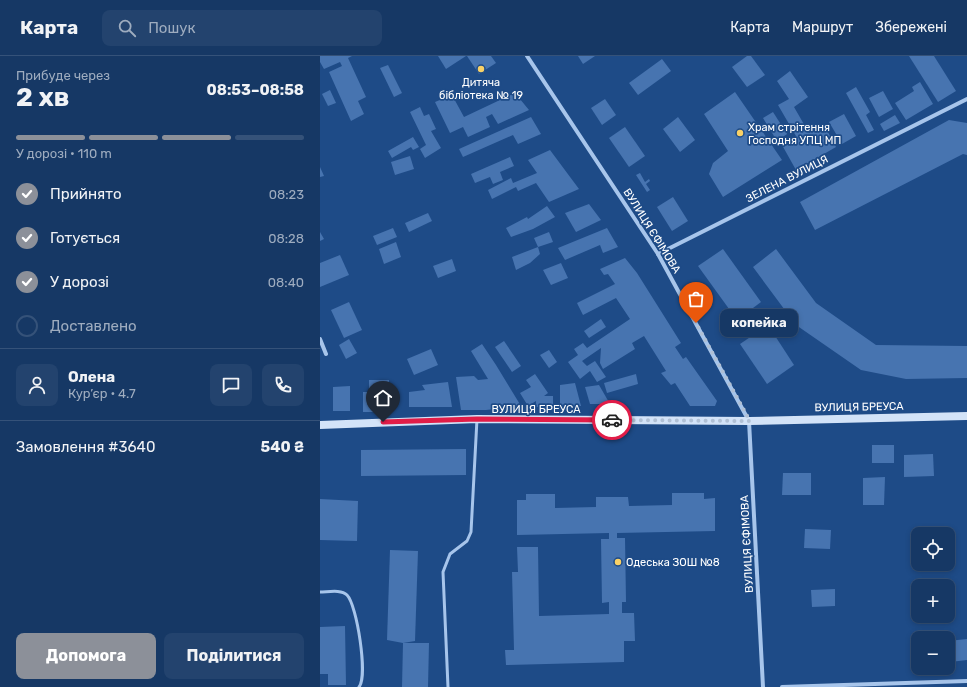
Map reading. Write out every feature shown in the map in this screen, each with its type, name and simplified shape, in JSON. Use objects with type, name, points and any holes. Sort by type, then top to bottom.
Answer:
[{"type":"street","name":"ВУЛИЦЯ ЄФІМОВА","points":[[526,56],[658,254],[750,421],[763,687]]},
{"type":"street","name":"ЗЕЛЕНА ВУЛИЦЯ","points":[[658,254],[967,98]]},
{"type":"street","points":[[320,340],[326,354]]},
{"type":"street","name":"ВУЛИЦЯ БРЕУСА","points":[[320,425],[477,419],[750,421],[967,416]]},
{"type":"street","points":[[782,687],[967,681]]},
{"type":"lane","points":[[448,687],[443,572],[450,554],[467,541],[471,532],[477,419]]},
{"type":"lane","points":[[320,592],[342,592],[347,595],[352,603],[361,647],[363,681],[359,687]]},
{"type":"building","points":[[320,56],[352,56],[348,58],[366,97],[358,101],[364,114],[351,121],[329,72],[342,66],[340,62],[324,69],[320,62]]},
{"type":"building","name":"Дитяча бібліотека № 19","points":[[438,56],[466,56],[446,69]]},
{"type":"building","name":"Дитяча бібліотека № 19","points":[[467,56],[491,56],[496,63],[479,74]]},
{"type":"building","points":[[578,56],[595,56],[583,64]]},
{"type":"building","points":[[747,56],[751,56],[765,75],[747,87],[732,67]]},
{"type":"building","points":[[909,56],[934,56],[956,91],[938,102]]},
{"type":"building","points":[[662,59],[671,71],[638,95],[629,83]]},
{"type":"building","points":[[388,65],[402,93],[394,97],[380,68]]},
{"type":"building","points":[[790,71],[808,97],[794,107],[809,133],[824,125],[836,147],[796,170],[782,145],[796,136],[778,105],[789,99],[777,81]]},
{"type":"building","points":[[920,82],[933,104],[906,120],[895,103],[914,91],[912,87]]},
{"type":"building","points":[[856,87],[870,112],[866,115],[874,130],[868,133],[846,93]]},
{"type":"building","points":[[330,90],[336,103],[328,106],[322,94]]},
{"type":"building","points":[[883,91],[893,109],[879,117],[869,98]]},
{"type":"building","name":"Храм стрітення Господня УПЦ МП","points":[[735,92],[782,160],[723,197],[709,174],[713,163],[728,151],[704,114]]},
{"type":"building","points":[[515,93],[529,110],[498,124],[492,114],[486,117],[490,127],[468,137],[463,127],[450,133],[435,102],[452,95],[464,117]]},
{"type":"building","points":[[605,99],[616,115],[602,125],[591,108]]},
{"type":"building","points":[[420,107],[424,116],[429,114],[436,129],[431,131],[441,148],[425,158],[420,149],[426,145],[410,112]]},
{"type":"building","points":[[773,112],[787,134],[777,141],[763,118]]},
{"type":"building","points":[[844,114],[856,136],[842,144],[829,122]]},
{"type":"building","points":[[895,115],[900,123],[884,131],[880,124]]},
{"type":"building","points":[[531,117],[541,134],[518,144],[513,135],[463,157],[459,149]]},
{"type":"building","points":[[678,117],[695,140],[680,152],[663,129]]},
{"type":"building","points":[[949,120],[967,123],[967,155],[963,154],[815,230],[800,202]]},
{"type":"building","points":[[625,127],[645,156],[629,167],[609,138]]},
{"type":"building","points":[[413,137],[419,147],[413,150],[411,147],[392,158],[388,151]]},
{"type":"building","points":[[550,150],[579,189],[549,202],[536,183],[518,191],[516,187],[492,199],[488,190],[511,178],[513,183],[537,173],[528,160]]},
{"type":"building","points":[[410,156],[414,169],[395,175],[391,162]]},
{"type":"building","points":[[510,157],[514,166],[500,172],[503,180],[493,184],[490,177],[475,183],[471,174]]},
{"type":"building","points":[[320,167],[324,176],[320,177]]},
{"type":"building","points":[[640,173],[645,182],[649,179],[650,181],[646,184],[650,190],[647,192],[636,175]]},
{"type":"building","points":[[673,197],[688,221],[672,231],[657,207]]},
{"type":"building","points":[[589,204],[601,220],[576,232],[565,213]]},
{"type":"building","points":[[547,206],[555,217],[533,229],[511,237],[506,228],[527,217],[528,219]]},
{"type":"building","points":[[428,213],[432,221],[409,232],[405,223]]},
{"type":"building","points":[[393,228],[397,237],[377,245],[373,236]]},
{"type":"building","points":[[607,228],[618,247],[603,253],[600,245],[565,260],[558,248]]},
{"type":"building","points":[[320,232],[324,239],[320,241]]},
{"type":"building","points":[[549,232],[553,242],[538,247],[534,238]]},
{"type":"building","points":[[396,242],[401,257],[384,264],[379,249]]},
{"type":"building","points":[[538,247],[540,254],[530,263],[516,270],[512,257]]},
{"type":"building","points":[[723,249],[761,302],[737,320],[698,266]]},
{"type":"building","points":[[776,249],[816,303],[876,345],[967,346],[967,378],[906,379],[861,370],[796,325],[753,267]]},
{"type":"building","points":[[340,255],[349,275],[320,287],[320,263]]},
{"type":"building","points":[[625,258],[637,273],[681,343],[675,347],[683,359],[686,357],[717,401],[715,406],[690,406],[675,383],[671,385],[661,373],[666,371],[644,336],[632,343],[635,349],[603,369],[600,363],[601,348],[582,361],[587,366],[595,361],[606,377],[597,382],[590,371],[580,379],[568,362],[578,355],[574,349],[583,343],[587,348],[630,319],[616,298],[583,315],[577,303],[615,284],[608,274],[604,275],[600,269]]},
{"type":"building","points":[[452,259],[456,271],[438,278],[433,266]]},
{"type":"building","points":[[561,263],[568,278],[551,285],[543,270]]},
{"type":"building","points":[[349,302],[362,330],[344,338],[331,310]]},
{"type":"building","points":[[601,319],[606,327],[589,338],[584,331]]},
{"type":"building","points":[[768,325],[794,365],[767,384],[740,344]]},
{"type":"building","points":[[349,339],[357,353],[346,359],[339,345]]},
{"type":"building","points":[[504,341],[521,366],[512,372],[495,347]]},
{"type":"building","points":[[482,344],[521,406],[486,410],[461,410],[456,377],[474,376],[478,380],[488,379],[471,351]]},
{"type":"building","points":[[431,349],[438,365],[414,375],[407,359]]},
{"type":"building","points":[[549,350],[557,362],[549,368],[540,355]]},
{"type":"building","points":[[535,374],[548,393],[544,396],[553,396],[553,406],[536,407],[536,401],[528,406],[520,393],[531,387],[526,380]]},
{"type":"building","points":[[636,374],[638,384],[607,393],[604,383]]},
{"type":"building","points":[[369,380],[389,380],[389,392],[379,392],[379,412],[363,412],[363,392],[369,392]]},
{"type":"building","points":[[448,382],[452,407],[409,407],[409,392],[425,390],[422,385]]},
{"type":"building","points":[[575,383],[581,406],[560,406],[560,385]]},
{"type":"building","points":[[599,385],[610,404],[590,404],[585,387]]},
{"type":"building","points":[[350,386],[350,411],[333,411],[333,387]]},
{"type":"building","points":[[872,445],[894,445],[894,463],[872,463]]},
{"type":"building","points":[[466,449],[466,475],[361,476],[361,450]]},
{"type":"building","points":[[933,454],[934,476],[904,477],[904,455]]},
{"type":"building","points":[[783,473],[811,473],[811,495],[782,495]]},
{"type":"building","points":[[885,477],[884,505],[863,505],[863,478]]},
{"type":"building","points":[[672,493],[704,493],[704,499],[715,498],[715,531],[617,533],[617,538],[625,538],[626,602],[622,602],[622,613],[634,613],[635,641],[624,641],[624,662],[506,665],[505,650],[514,650],[512,572],[518,572],[517,547],[538,547],[539,616],[609,614],[609,602],[602,603],[601,539],[609,539],[609,533],[517,535],[517,500],[526,500],[526,494],[555,494],[555,508],[596,507],[596,497],[628,497],[629,506],[672,505]]},
{"type":"building","points":[[320,499],[358,501],[357,541],[320,540]]},
{"type":"building","points":[[805,529],[831,530],[830,549],[804,548]]},
{"type":"building","points":[[390,550],[418,551],[415,641],[403,643],[387,640]]},
{"type":"building","points":[[835,589],[835,606],[812,607],[811,590]]},
{"type":"building","points":[[345,626],[346,685],[328,685],[328,674],[320,674],[320,627]]},
{"type":"building","points":[[967,639],[967,660],[955,661],[955,640]]},
{"type":"building","points":[[403,643],[429,643],[428,687],[402,687]]},
{"type":"way so far","points":[[612,420],[750,421],[696,323]]},
{"type":"place","name":"Дитяча бібліотека № 19","points":[[481,69]]},
{"type":"place","name":"Храм стрітення Господня УПЦ МП","points":[[740,133]]},
{"type":"place","name":"копейка","points":[[696,323]]},
{"type":"place","name":"Одеська ЗОШ №8","points":[[618,562]]},
{"type":"route","points":[[383,422],[477,419],[612,420]]}]
